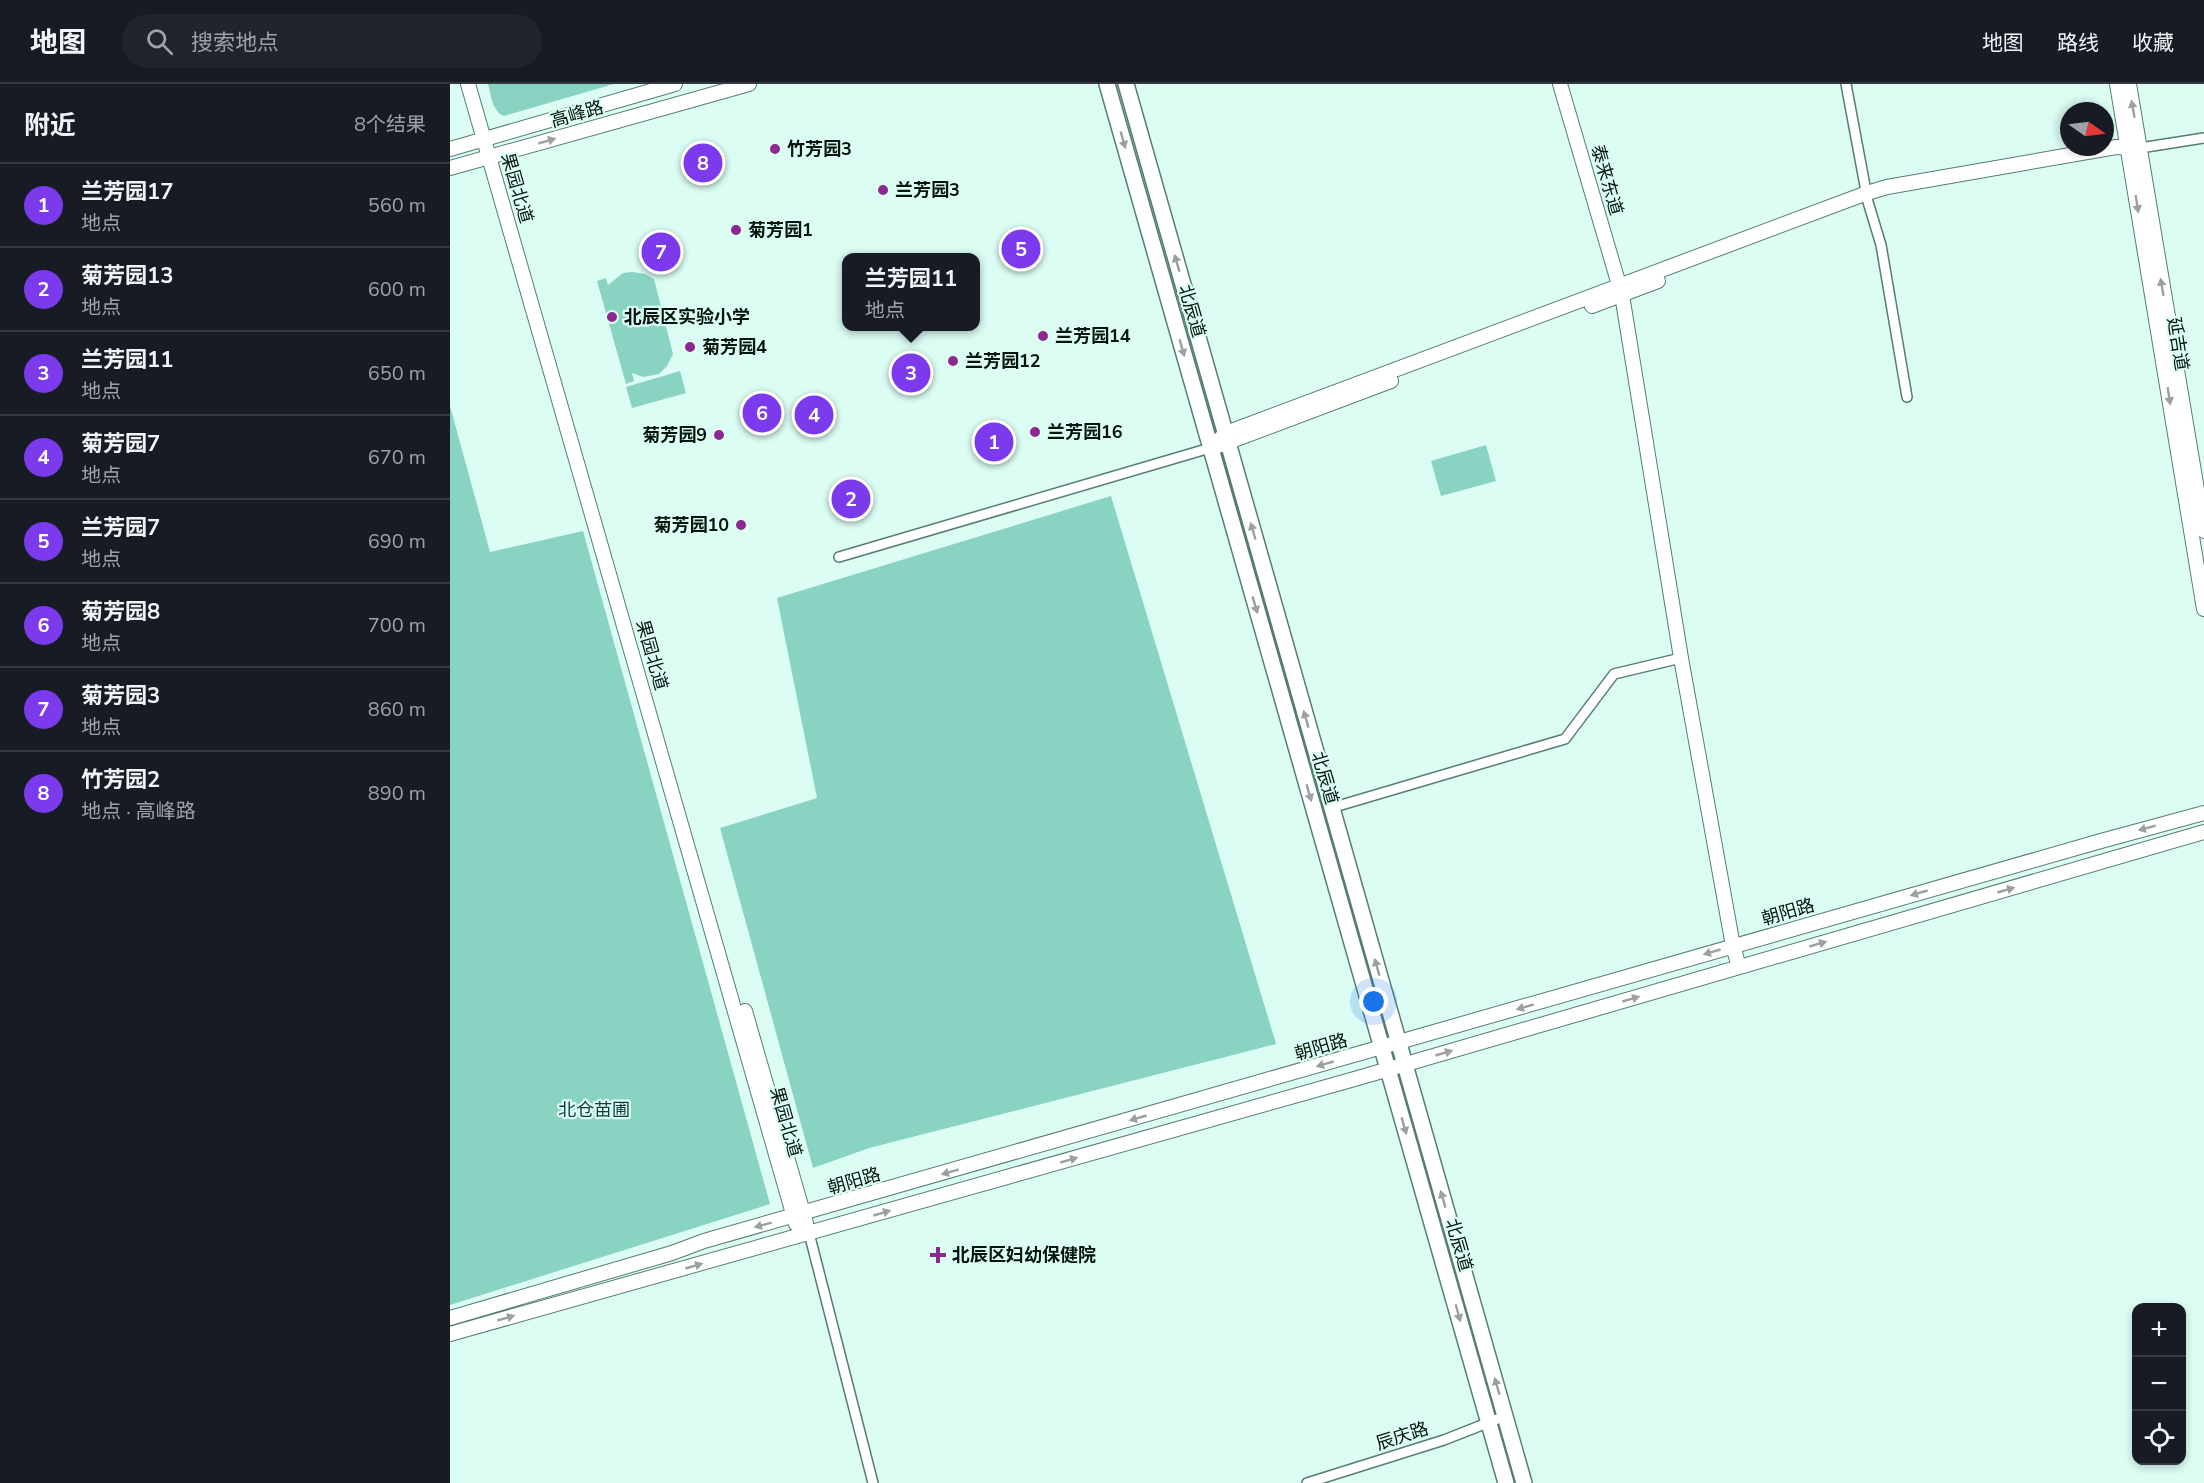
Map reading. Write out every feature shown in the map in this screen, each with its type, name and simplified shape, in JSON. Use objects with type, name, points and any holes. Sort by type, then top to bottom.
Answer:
[{"type":"main road","name":"果园北道","points":[[468,84],[494,156],[805,1235]]},
{"type":"main road","name":"果园北道","points":[[477,84],[488,138]]},
{"type":"main road","name":"高峰路","points":[[450,149],[675,84]]},
{"type":"main road","name":"高峰路","points":[[450,168],[749,84]]},
{"type":"main road","name":"北辰道","points":[[1107,84],[1506,1483]]},
{"type":"main road","name":"北辰道","points":[[1126,84],[1524,1483]]},
{"type":"main road","name":"泰来东道","points":[[1560,84],[1621,290],[1681,658],[1733,946],[1739,967]]},
{"type":"main road","name":"延吉道","points":[[2117,84],[2130,151],[2204,609]]},
{"type":"main road","name":"延吉道","points":[[2129,84],[2130,151],[2144,175],[2204,531]]},
{"type":"main road","points":[[1210,448],[1227,438],[1867,197],[1887,187],[2098,150],[2130,151]]},
{"type":"main road","points":[[1867,197],[1896,194],[2130,151]]},
{"type":"main road","name":"朝阳路","points":[[450,1318],[672,1253],[704,1241],[2204,813]]},
{"type":"main road","points":[[450,1334],[1388,1070],[2204,832]]},
{"type":"street","points":[[1846,84],[1867,197],[1881,244],[1907,397]]},
{"type":"street","points":[[2130,151],[2204,138]]},
{"type":"street","points":[[839,557],[1210,448]]},
{"type":"street","points":[[1331,808],[1565,739],[1614,674],[1681,658]]},
{"type":"street","points":[[805,1235],[873,1483]]},
{"type":"street","name":"辰庆路","points":[[1323,1483],[1385,1465],[1506,1419]]},
{"type":"street","name":"辰庆路","points":[[1307,1483],[1489,1426]]},
{"type":"green space","points":[[488,84],[614,84],[504,116],[494,107]]},
{"type":"green space","points":[[623,273],[645,274],[654,279],[673,354],[667,366],[659,374],[643,377],[632,373],[634,381],[626,384],[597,281],[606,278],[608,285]]},
{"type":"green space","points":[[680,371],[686,393],[632,408],[626,387]]},
{"type":"green space","name":"北仓苗圃","points":[[450,406],[490,552],[583,531],[770,1204],[450,1305]]},
{"type":"green space","points":[[1486,445],[1496,481],[1441,496],[1431,461]]},
{"type":"green space","points":[[1111,496],[1276,1044],[869,1148],[813,1168],[720,828],[817,798],[777,598]]},
{"type":"place","name":"竹芳园3","points":[[775,149]]},
{"type":"place","name":"竹芳园2","points":[[703,163]]},
{"type":"place","name":"兰芳园3","points":[[883,190]]},
{"type":"place","name":"菊芳园1","points":[[736,230]]},
{"type":"place","name":"兰芳园7","points":[[1021,249]]},
{"type":"place","name":"菊芳园3","points":[[661,252]]},
{"type":"place","name":"北辰区实验小学","points":[[612,317]]},
{"type":"place","name":"兰芳园14","points":[[1043,336]]},
{"type":"place","name":"菊芳园4","points":[[690,347]]},
{"type":"place","name":"兰芳园12","points":[[953,361]]},
{"type":"place","name":"兰芳园11","points":[[911,373]]},
{"type":"place","name":"菊芳园8","points":[[762,413]]},
{"type":"place","name":"菊芳园7","points":[[814,415]]},
{"type":"place","name":"兰芳园16","points":[[1035,432]]},
{"type":"place","name":"菊芳园9","points":[[719,435]]},
{"type":"place","name":"兰芳园17","points":[[994,442]]},
{"type":"place","name":"菊芳园13","points":[[851,499]]},
{"type":"place","name":"菊芳园10","points":[[741,525]]},
{"type":"place","name":"北辰区妇幼保健院","points":[[938,1255]]}]
